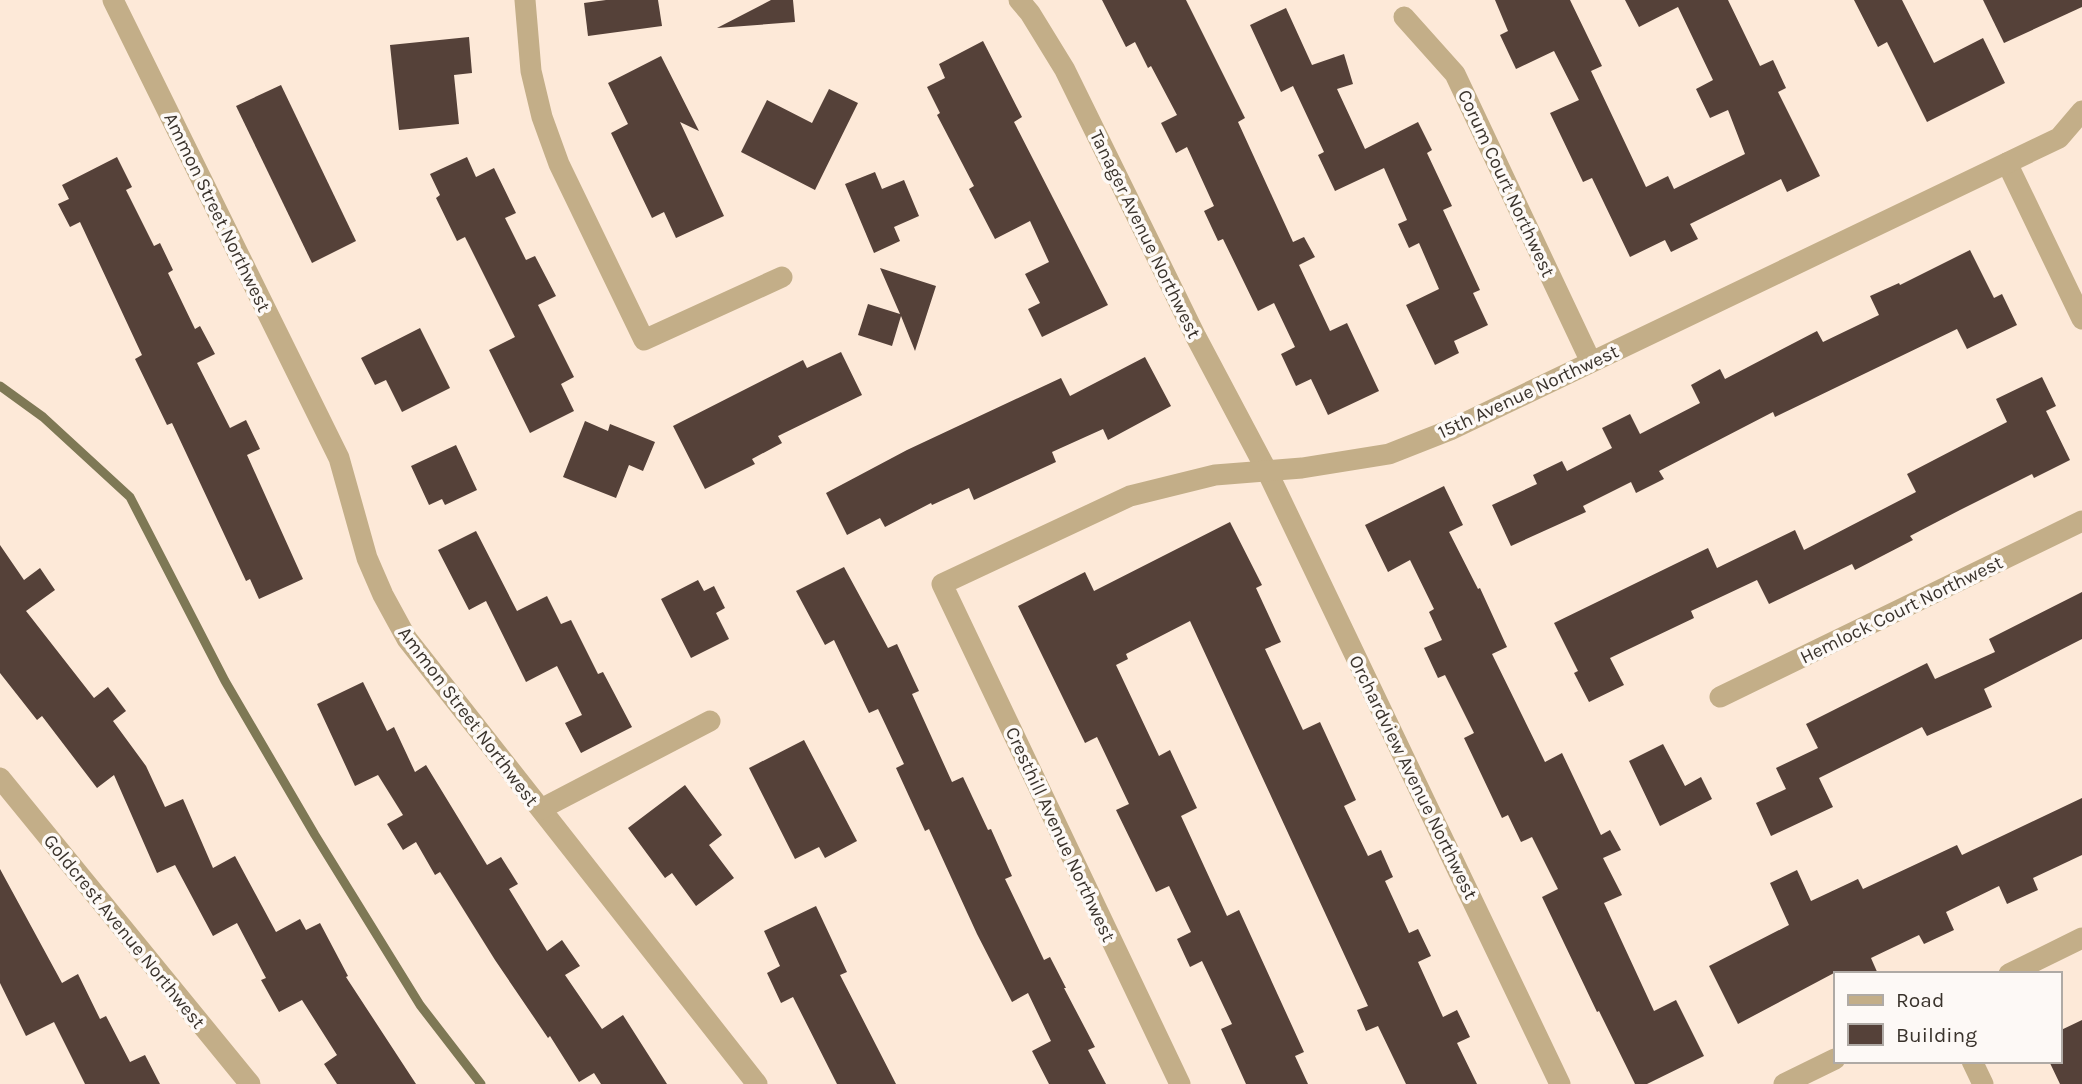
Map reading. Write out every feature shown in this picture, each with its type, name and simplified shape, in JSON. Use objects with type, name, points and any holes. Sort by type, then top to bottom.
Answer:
[{"type":"street","name":"Ammon Street Northwest","points":[[113,0],[339,458],[367,558],[407,639],[757,1084]]},
{"type":"street","points":[[525,0],[531,71],[542,117],[559,164],[644,340],[782,277]]},
{"type":"street","name":"Tanager Avenue Northwest","points":[[1019,0],[1065,70],[1196,337],[1267,471]]},
{"type":"street","name":"Corum Court Northwest","points":[[1404,17],[1455,74],[1591,362]]},
{"type":"street","name":"15th Avenue Northwest","points":[[942,584],[1130,496],[1215,475],[1302,468],[1389,454],[1450,430],[2059,138],[2082,111]]},
{"type":"street","points":[[2007,163],[2082,319]]},
{"type":"street","name":"Orchardview Avenue Northwest","points":[[1267,471],[1560,1084]]},
{"type":"street","name":"Hemlock Court Northwest","points":[[1720,697],[2082,521]]},
{"type":"street","name":"Cresthill Avenue Northwest","points":[[942,584],[1180,1084]]},
{"type":"street","points":[[541,809],[710,721]]},
{"type":"street","name":"Goldcrest Avenue Northwest","points":[[0,778],[250,1084]]},
{"type":"street","points":[[2013,972],[2082,938]]},
{"type":"street","points":[[1784,1084],[1834,1059]]},
{"type":"street","points":[[1973,1063],[1983,1084]]},
{"type":"building","points":[[606,0],[658,0],[662,26],[588,36],[584,3]]},
{"type":"building","points":[[771,0],[793,0],[795,22],[717,28]]},
{"type":"building","points":[[1102,0],[1186,0],[1245,118],[1238,122],[1293,242],[1304,237],[1315,257],[1299,265],[1330,331],[1347,323],[1379,391],[1328,415],[1311,379],[1296,386],[1281,354],[1295,347],[1274,303],[1258,311],[1223,239],[1218,241],[1204,211],[1214,206],[1187,147],[1176,153],[1161,123],[1177,115],[1135,42],[1126,47]]},
{"type":"building","points":[[1495,0],[1570,0],[1602,66],[1591,71],[1646,187],[1668,176],[1674,189],[1745,154],[1728,110],[1710,118],[1696,89],[1713,80],[1678,7],[1639,27],[1625,0],[1728,0],[1760,66],[1773,60],[1786,88],[1778,92],[1820,176],[1787,192],[1781,179],[1690,224],[1698,239],[1671,252],[1665,240],[1630,257],[1592,178],[1583,182],[1550,113],[1579,100],[1554,51],[1516,69],[1500,35],[1508,31]]},
{"type":"building","points":[[1854,0],[1902,0],[1934,63],[1983,38],[2005,83],[1927,122],[1887,42],[1878,47]]},
{"type":"building","points":[[1983,0],[2082,0],[2082,7],[2004,43]]},
{"type":"building","points":[[1286,8],[1312,65],[1344,54],[1353,84],[1337,89],[1365,149],[1418,122],[1432,150],[1427,153],[1452,206],[1443,210],[1480,290],[1473,293],[1488,325],[1454,341],[1459,353],[1435,365],[1406,305],[1439,289],[1419,243],[1409,248],[1398,224],[1407,220],[1384,168],[1335,191],[1318,155],[1324,152],[1293,86],[1281,92],[1250,25]]},
{"type":"building","points":[[469,37],[472,73],[454,75],[459,124],[399,130],[390,45]]},
{"type":"building","points":[[983,41],[1022,117],[1014,122],[1108,305],[1042,337],[1028,309],[1040,303],[1025,274],[1049,262],[1030,221],[995,239],[969,189],[974,186],[937,115],[940,113],[927,87],[945,78],[939,64]]},
{"type":"building","points":[[661,56],[699,131],[680,122],[724,216],[676,238],[664,212],[652,218],[611,133],[628,124],[608,83]]},
{"type":"building","points":[[281,85],[356,241],[312,263],[236,106]]},
{"type":"building","points":[[829,89],[858,103],[815,190],[741,152],[767,100],[812,123]]},
{"type":"building","points":[[117,157],[132,187],[126,190],[154,246],[160,243],[173,270],[168,273],[195,329],[200,326],[215,354],[197,363],[230,428],[246,420],[260,449],[247,455],[303,579],[259,599],[250,579],[246,581],[172,423],[167,425],[135,359],[142,355],[80,222],[70,227],[58,204],[69,199],[62,185]]},
{"type":"building","points":[[467,157],[476,177],[494,168],[516,213],[505,218],[526,260],[535,256],[556,296],[538,305],[574,377],[561,384],[574,411],[530,433],[489,350],[515,337],[465,237],[457,241],[436,198],[440,195],[430,174]]},
{"type":"building","points":[[875,172],[882,189],[904,180],[919,216],[894,227],[900,241],[874,253],[845,184]]},
{"type":"building","points":[[1970,250],[1994,298],[2002,294],[2017,325],[1967,349],[1957,329],[1775,417],[1773,412],[1659,471],[1664,479],[1636,493],[1631,482],[1583,506],[1586,512],[1511,546],[1492,505],[1537,484],[1533,475],[1562,461],[1567,471],[1612,448],[1602,428],[1630,414],[1640,434],[1700,403],[1691,385],[1720,369],[1725,379],[1817,331],[1823,342],[1879,315],[1870,296],[1899,283],[1900,285]]},
{"type":"building","points":[[880,268],[936,286],[915,351],[901,316],[892,346],[858,335],[868,304],[900,314]]},
{"type":"building","points":[[420,328],[450,388],[402,412],[386,380],[375,385],[361,358]]},
{"type":"building","points":[[841,352],[862,395],[778,436],[782,443],[752,459],[755,464],[705,489],[673,426],[803,360],[807,368]]},
{"type":"building","points":[[1145,357],[1171,406],[1108,440],[1103,429],[1052,452],[1056,462],[974,500],[969,488],[932,505],[931,503],[885,527],[880,518],[847,535],[826,493],[907,450],[1061,378],[1070,396]]},
{"type":"building","points":[[2042,377],[2056,406],[2046,411],[2070,460],[2034,478],[2032,474],[1960,510],[1910,536],[1913,540],[1855,570],[1852,564],[1769,604],[1757,580],[1691,611],[1694,618],[1610,658],[1624,685],[1589,702],[1574,673],[1578,671],[1554,623],[1708,548],[1717,568],[1795,530],[1804,550],[1916,492],[1907,474],[2007,422],[1996,399]]},
{"type":"building","points":[[585,421],[608,431],[610,424],[655,442],[643,471],[629,465],[616,498],[563,477]]},
{"type":"building","points":[[456,445],[477,490],[445,505],[442,499],[429,505],[411,466]]},
{"type":"building","points":[[1444,486],[1463,525],[1449,532],[1478,589],[1480,588],[1507,647],[1492,654],[1545,762],[1562,753],[1601,835],[1610,830],[1621,850],[1603,858],[1622,895],[1604,903],[1654,1011],[1676,1000],[1704,1056],[1647,1084],[1635,1084],[1542,897],[1558,889],[1532,837],[1521,842],[1508,815],[1502,818],[1464,738],[1474,733],[1445,675],[1438,678],[1424,648],[1442,640],[1429,612],[1434,609],[1410,560],[1388,572],[1365,525]]},
{"type":"building","points":[[1230,522],[1262,585],[1256,588],[1281,642],[1265,649],[1303,730],[1320,722],[1356,800],[1344,806],[1368,856],[1381,850],[1393,877],[1385,881],[1409,933],[1418,929],[1431,956],[1418,962],[1443,1017],[1457,1010],[1470,1037],[1457,1043],[1477,1084],[1406,1084],[1378,1026],[1366,1031],[1357,1010],[1368,1006],[1190,621],[1126,654],[1128,659],[1116,665],[1159,756],[1170,750],[1197,808],[1181,816],[1227,916],[1239,910],[1304,1052],[1295,1056],[1308,1084],[1246,1084],[1221,1029],[1232,1024],[1202,961],[1190,967],[1177,939],[1191,932],[1169,886],[1156,892],[1116,810],[1129,804],[1097,737],[1085,743],[1018,606],[1085,572],[1094,591]]},
{"type":"building","points":[[476,531],[517,611],[547,596],[561,624],[571,620],[598,674],[603,672],[632,727],[581,753],[565,723],[582,715],[557,666],[526,682],[486,601],[469,610],[438,550]]},
{"type":"building","points":[[0,545],[24,580],[40,568],[55,590],[26,611],[94,698],[108,687],[126,711],[113,721],[146,766],[165,807],[183,799],[213,868],[235,856],[276,932],[300,919],[306,930],[320,923],[348,976],[346,977],[416,1084],[337,1084],[324,1064],[337,1055],[302,1000],[279,1012],[261,980],[266,978],[237,923],[213,936],[175,865],[157,873],[114,775],[97,788],[42,716],[37,720],[0,673]]},
{"type":"building","points":[[844,567],[888,648],[897,644],[919,691],[912,694],[952,782],[963,777],[988,830],[991,829],[1012,876],[1005,879],[1044,960],[1050,957],[1066,988],[1095,1047],[1088,1050],[1106,1084],[1049,1084],[1032,1051],[1051,1041],[1028,993],[1012,1002],[977,934],[929,829],[925,831],[896,768],[904,764],[878,709],[869,713],[834,640],[825,645],[796,591]]},
{"type":"building","points":[[698,580],[704,591],[714,586],[725,608],[716,613],[729,639],[691,658],[661,599]]},
{"type":"building","points":[[2082,592],[2082,639],[1984,689],[1992,707],[1927,736],[1922,727],[1819,778],[1833,807],[1771,836],[1756,803],[1786,789],[1776,768],[1818,748],[1806,724],[1927,663],[1935,679],[1995,652],[1989,639]]},
{"type":"building","points":[[363,682],[387,731],[394,727],[415,772],[426,765],[487,865],[501,857],[518,884],[509,889],[547,951],[562,940],[580,966],[565,975],[602,1029],[623,1015],[667,1084],[601,1084],[594,1073],[579,1082],[550,1036],[548,1038],[495,960],[440,872],[435,875],[416,842],[403,850],[387,824],[403,815],[378,775],[355,786],[317,704]]},
{"type":"building","points":[[804,740],[857,841],[825,858],[819,847],[795,859],[749,768]]},
{"type":"building","points":[[1663,744],[1685,786],[1701,777],[1712,799],[1660,826],[1629,761]]},
{"type":"building","points":[[685,785],[722,835],[709,845],[734,878],[696,906],[672,873],[665,878],[628,828]]},
{"type":"building","points":[[2082,798],[2082,855],[2033,878],[2038,890],[2007,904],[1999,886],[1946,912],[1954,930],[1924,944],[1919,935],[1871,958],[1877,972],[1834,972],[1738,1024],[1709,966],[1789,925],[1770,883],[1797,870],[1811,901],[1858,879],[1863,889],[1957,845],[1962,855]]},
{"type":"building","points":[[0,869],[62,983],[78,974],[100,1019],[106,1016],[130,1062],[145,1055],[160,1084],[85,1084],[54,1022],[26,1036],[0,983]]},
{"type":"building","points":[[816,906],[847,972],[840,975],[896,1084],[837,1084],[793,997],[781,1003],[767,973],[780,966],[764,931]]},
{"type":"building","points":[[2082,1020],[2082,1084],[2060,1084],[2050,1063],[2061,1063],[2061,1030]]},
{"type":"waterway","points":[[0,386],[43,417],[130,497],[225,681],[315,835],[420,1005],[481,1084]]}]
